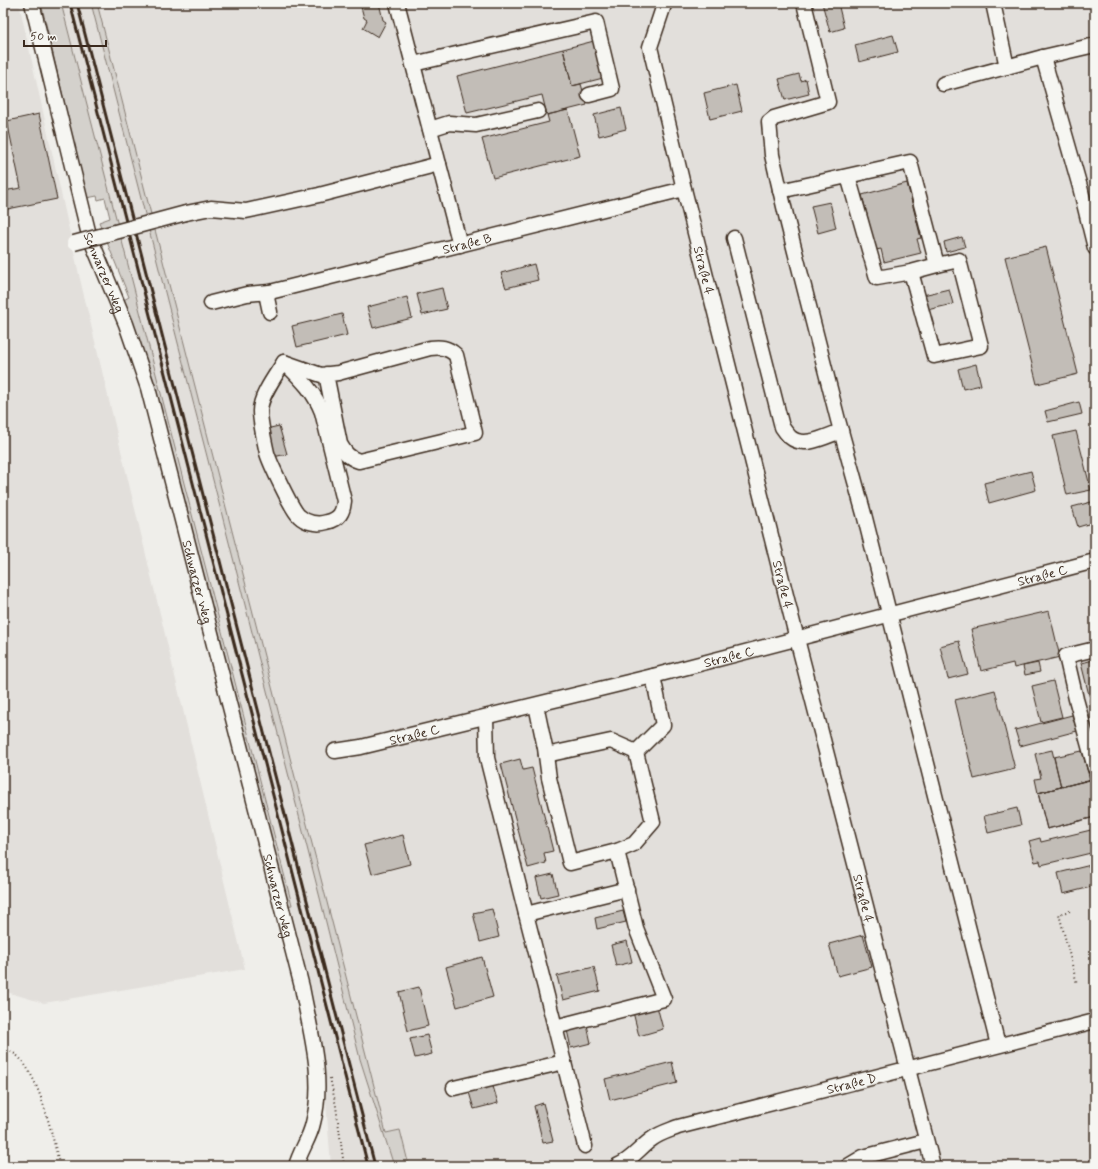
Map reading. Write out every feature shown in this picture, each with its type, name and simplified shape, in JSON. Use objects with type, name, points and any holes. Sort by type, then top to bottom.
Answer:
[{"type":"street","name":"Schwarzer Weg","points":[[32,3],[89,235],[126,324],[148,388],[302,987],[315,1056],[318,1081],[317,1105],[313,1125],[300,1153],[296,1166]]},
{"type":"street","points":[[397,3],[460,245]]},
{"type":"street","name":"Straße 4","points":[[664,3],[650,47],[684,189],[797,639],[933,1166]]},
{"type":"street","points":[[804,3],[828,102],[774,118],[769,122],[772,155],[998,1045]]},
{"type":"street","points":[[993,3],[1007,67]]},
{"type":"street","points":[[413,64],[596,22],[612,89],[589,96]]},
{"type":"street","points":[[943,84],[1043,57],[1095,45]]},
{"type":"street","points":[[1043,57],[1078,179],[1095,248]]},
{"type":"street","points":[[430,129],[449,124],[476,125],[538,111]]},
{"type":"street","points":[[780,191],[910,162],[937,265]]},
{"type":"street","points":[[74,243],[186,213],[211,208],[246,210],[319,195],[439,164]]},
{"type":"street","points":[[848,176],[877,278],[910,272],[959,260],[981,346],[934,356],[910,272]]},
{"type":"street","name":"Straße B","points":[[211,303],[247,294],[270,292],[684,189]]},
{"type":"street","points":[[734,238],[782,427],[790,437],[799,441],[812,441],[841,431]]},
{"type":"street","points":[[270,292],[267,298],[270,312]]},
{"type":"street","points":[[284,362],[321,375],[326,374],[338,373],[430,348],[443,347],[450,349],[456,354],[475,433],[359,461],[350,458],[344,452],[340,444],[326,374]]},
{"type":"street","points":[[284,362],[304,382],[317,399],[322,412],[344,501],[343,512],[336,519],[327,522],[318,524],[299,516],[292,507],[267,454],[260,410],[264,396],[284,362]]},
{"type":"street","name":"Straße C","points":[[335,752],[653,676],[1095,561]]},
{"type":"street","points":[[1095,649],[1066,656],[1095,768]]},
{"type":"street","points":[[636,752],[663,725],[653,676]]},
{"type":"street","points":[[536,705],[549,778],[570,863],[618,851],[634,844],[653,822],[636,752]]},
{"type":"street","points":[[486,717],[487,758],[585,1146]]},
{"type":"street","points":[[546,755],[611,741],[636,752]]},
{"type":"street","points":[[555,1027],[664,999],[636,928],[618,851]]},
{"type":"street","points":[[526,914],[627,889]]},
{"type":"street","name":"Straße D","points":[[617,1166],[634,1156],[650,1140],[662,1133],[678,1127],[1095,1021]]},
{"type":"street","points":[[454,1088],[564,1062]]},
{"type":"street","points":[[848,1166],[863,1157],[926,1141]]},
{"type":"path","points":[[1070,911],[1060,914],[1077,984]]},
{"type":"path","points":[[3,1048],[9,1049],[20,1059],[32,1075],[43,1102],[60,1166]]},
{"type":"path","points":[[329,1075],[336,1106],[344,1166]]},
{"type":"shaded area","points":[[3,3],[19,3],[80,279],[245,969],[44,1003],[3,991]]},
{"type":"shaded area","points":[[41,3],[61,3],[292,905],[286,906],[122,301],[129,297],[99,222],[110,218],[105,198],[98,200],[97,196],[87,198]]},
{"type":"shaded area","points":[[61,3],[91,3],[360,1059],[394,1166],[331,1166],[323,1065],[286,906],[292,905]]},
{"type":"shaded area","points":[[91,3],[97,3],[386,1133],[400,1130],[409,1166],[394,1166],[360,1059]]},
{"type":"shaded area","points":[[97,3],[1095,3],[1095,1166],[409,1166],[400,1130],[386,1133]]},
{"type":"building","points":[[360,3],[379,3],[383,20],[386,22],[378,37],[363,28],[367,20],[364,18]]},
{"type":"building","points":[[822,3],[838,3],[844,28],[830,32]]},
{"type":"building","points":[[1090,3],[1095,3],[1095,23]]},
{"type":"building","points":[[893,35],[898,52],[859,62],[855,45]]},
{"type":"building","points":[[594,41],[603,78],[572,86],[563,49]]},
{"type":"building","points":[[563,49],[572,86],[581,84],[587,105],[547,115],[542,95],[467,113],[457,76]]},
{"type":"building","points":[[799,74],[801,81],[806,79],[809,94],[785,100],[779,79]]},
{"type":"building","points":[[736,85],[742,111],[710,119],[704,93]]},
{"type":"building","points":[[621,108],[626,129],[599,136],[594,115]]},
{"type":"building","points":[[568,110],[580,156],[493,178],[482,139],[549,122],[547,115]]},
{"type":"building","points":[[39,114],[57,199],[3,210],[3,191],[21,188],[7,121]]},
{"type":"building","points":[[907,183],[921,238],[917,239],[921,253],[884,262],[881,249],[876,250],[862,195]]},
{"type":"building","points":[[830,202],[836,228],[818,233],[811,206]]},
{"type":"building","points":[[962,237],[965,247],[946,252],[944,242]]},
{"type":"building","points":[[1046,247],[1078,374],[1037,384],[1005,257]]},
{"type":"building","points":[[534,264],[538,280],[506,288],[501,273]]},
{"type":"building","points":[[442,288],[447,309],[422,315],[417,294]]},
{"type":"building","points":[[949,289],[953,304],[927,310],[923,295]]},
{"type":"building","points":[[407,297],[412,318],[373,328],[367,307]]},
{"type":"building","points":[[342,314],[347,335],[297,347],[292,326]]},
{"type":"building","points":[[976,364],[981,385],[963,389],[958,369]]},
{"type":"building","points":[[1079,402],[1082,414],[1048,422],[1045,411]]},
{"type":"building","points":[[279,426],[287,454],[273,457],[266,429]]},
{"type":"building","points":[[1076,431],[1091,490],[1067,495],[1053,436]]},
{"type":"building","points":[[1031,471],[1036,490],[989,503],[984,483]]},
{"type":"building","points":[[1095,501],[1095,522],[1078,527],[1072,507]]},
{"type":"building","points":[[1049,611],[1060,657],[1014,668],[1013,663],[981,671],[971,629]]},
{"type":"building","points":[[959,641],[968,674],[948,679],[940,646]]},
{"type":"building","points":[[1094,660],[1095,665],[1095,719],[1081,663]]},
{"type":"building","points":[[1038,663],[1040,672],[1025,675],[1023,666]]},
{"type":"building","points":[[1053,681],[1062,717],[1041,722],[1032,686]]},
{"type":"building","points":[[3,688],[6,688],[4,707],[3,707]]},
{"type":"building","points":[[995,690],[1015,769],[974,779],[955,700]]},
{"type":"building","points":[[1072,715],[1077,731],[1020,746],[1015,730]]},
{"type":"building","points":[[1052,750],[1061,787],[1038,793],[1035,779],[1041,778],[1035,754]]},
{"type":"building","points":[[1082,751],[1090,780],[1061,787],[1054,757]]},
{"type":"building","points":[[520,759],[523,770],[532,768],[553,851],[544,853],[546,863],[528,868],[501,764]]},
{"type":"building","points":[[1092,779],[1095,792],[1095,817],[1047,829],[1038,793]]},
{"type":"building","points":[[1092,779],[1095,792],[1095,817],[1047,829],[1038,793]]},
{"type":"building","points":[[1017,808],[1021,825],[988,833],[984,816]]},
{"type":"building","points":[[1095,829],[1095,852],[1041,865],[1040,861],[1035,862],[1029,841],[1040,838],[1041,842]]},
{"type":"building","points":[[403,835],[410,864],[372,874],[364,845]]},
{"type":"building","points":[[1095,864],[1095,886],[1063,894],[1058,873]]},
{"type":"building","points":[[553,874],[558,894],[541,898],[536,878]]},
{"type":"building","points":[[492,909],[499,937],[480,942],[473,913]]},
{"type":"building","points":[[623,911],[626,922],[597,929],[595,918]]},
{"type":"building","points":[[863,935],[872,967],[838,976],[829,944]]},
{"type":"building","points":[[627,941],[632,962],[616,966],[611,945]]},
{"type":"building","points":[[482,957],[493,997],[457,1007],[446,967]]},
{"type":"building","points":[[594,967],[600,991],[563,1000],[557,976]]},
{"type":"building","points":[[419,987],[428,1026],[408,1031],[399,992]]},
{"type":"building","points":[[657,1006],[663,1029],[639,1036],[633,1012]]},
{"type":"building","points":[[587,1025],[591,1043],[571,1048],[567,1030]]},
{"type":"building","points":[[427,1035],[432,1054],[415,1058],[410,1039]]},
{"type":"building","points":[[672,1062],[677,1083],[610,1100],[605,1079]]},
{"type":"building","points":[[492,1083],[498,1103],[474,1109],[468,1089]]},
{"type":"building","points":[[543,1103],[553,1141],[543,1143],[534,1106]]},
{"type":"railway","points":[[70,3],[368,1166]]},
{"type":"railway","points":[[77,3],[375,1166]]}]
